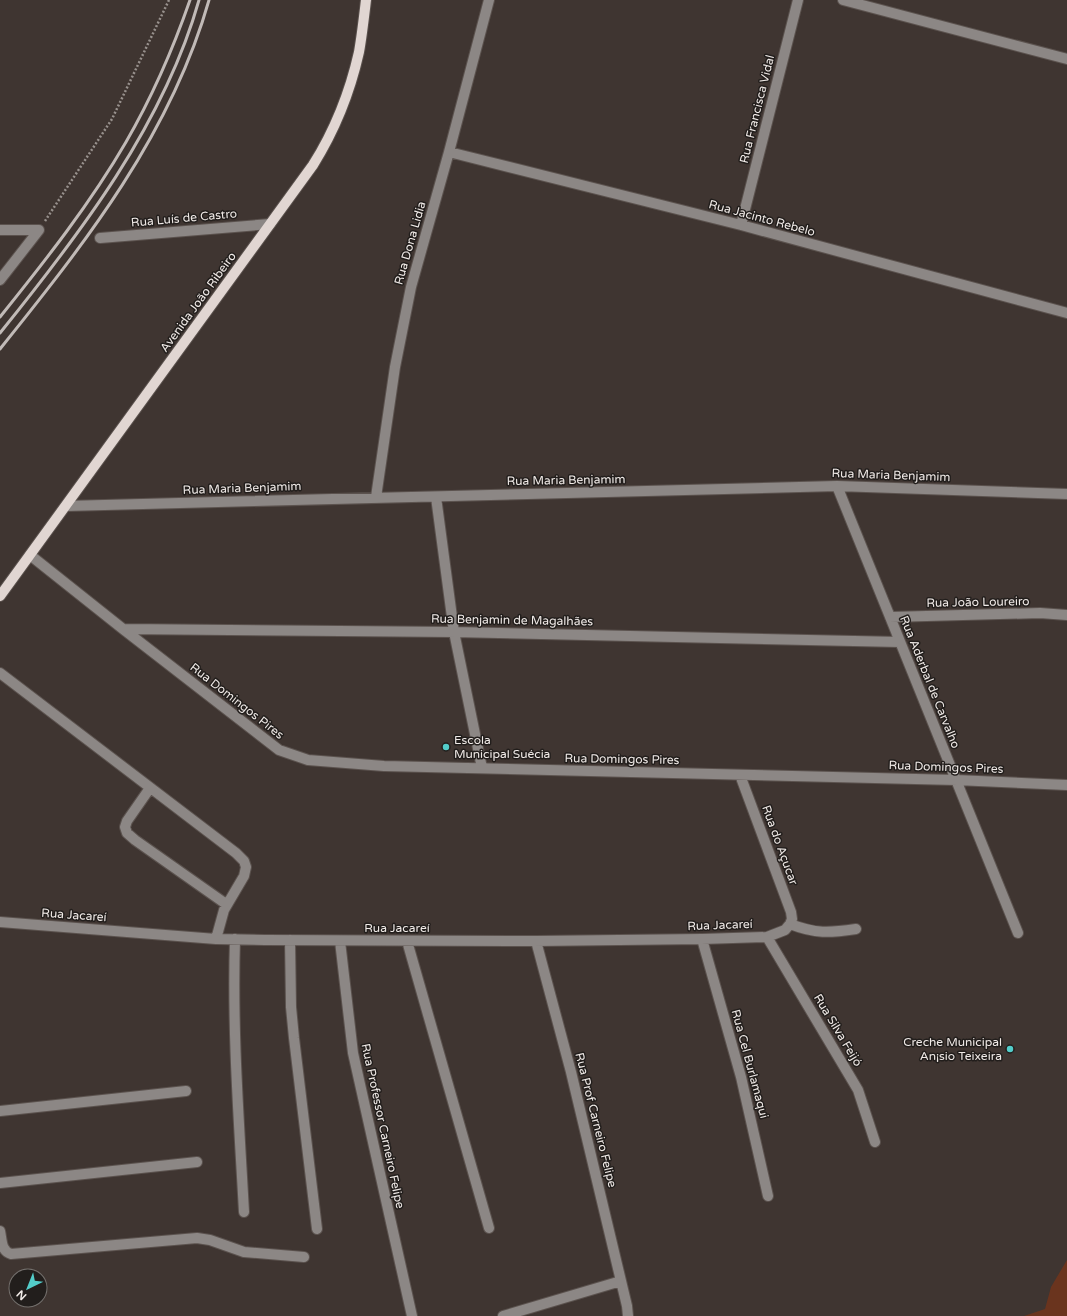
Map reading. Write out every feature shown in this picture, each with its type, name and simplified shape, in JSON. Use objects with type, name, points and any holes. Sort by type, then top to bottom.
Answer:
[{"type":"main road","name":"Avenida João Ribeiro","points":[[0,596],[323,150],[338,118],[348,91],[359,52],[366,0]]},
{"type":"street","name":"Rua Dona Lidia","points":[[376,497],[392,382],[411,287],[449,152],[488,0]]},
{"type":"street","name":"Rua Francisca Vidal","points":[[741,225],[798,0]]},
{"type":"street","points":[[843,0],[1067,59]]},
{"type":"street","name":"Rua Jacinto Rebelo","points":[[449,152],[741,225],[1067,313]]},
{"type":"street","name":"Rua Luís de Castro","points":[[100,238],[270,224]]},
{"type":"street","points":[[0,230],[39,230]]},
{"type":"street","points":[[0,280],[39,230]]},
{"type":"street","name":"Rua Maria Benjamim","points":[[66,506],[837,486],[1067,494]]},
{"type":"street","name":"Rua Aderbal de Carvalho","points":[[837,486],[1018,933]]},
{"type":"street","points":[[436,497],[454,632],[482,768]]},
{"type":"street","name":"Rua Domingos Pires","points":[[30,555],[279,750],[308,760],[384,766],[956,780],[1067,785]]},
{"type":"street","name":"Rua João Loureiro","points":[[890,617],[1040,613],[1067,615]]},
{"type":"street","name":"Rua Benjamin de Magalhães","points":[[123,629],[454,632],[900,642]]},
{"type":"street","points":[[0,673],[236,853],[244,861],[246,867],[244,876],[226,904],[216,939]]},
{"type":"street","name":"Rua do Açucar","points":[[740,775],[791,912],[792,919],[790,924]]},
{"type":"street","points":[[150,788],[127,821],[125,827],[127,833],[226,904]]},
{"type":"street","name":"Rua Jacareí","points":[[0,922],[216,939],[407,941],[536,941],[767,937],[785,930],[790,924]]},
{"type":"street","points":[[790,924],[805,930],[822,933],[856,929]]},
{"type":"street","name":"Rua Silva Feijó","points":[[767,937],[858,1090],[875,1142]]},
{"type":"street","points":[[235,939],[235,1038],[244,1212]]},
{"type":"street","name":"Rua Cel Burlamaqui","points":[[702,939],[741,1077],[768,1196]]},
{"type":"street","points":[[290,940],[291,1007],[317,1229]]},
{"type":"street","name":"Rua Professor Carneiro Felipe","points":[[340,940],[353,1053],[412,1316]]},
{"type":"street","points":[[407,941],[488,1228]]},
{"type":"street","name":"Rua Prof Carneiro Felipe","points":[[536,941],[572,1072],[628,1311]]},
{"type":"street","points":[[0,1111],[186,1091]]},
{"type":"street","points":[[0,1183],[197,1162]]},
{"type":"street","points":[[0,1231],[4,1249],[11,1254],[197,1238],[210,1240],[244,1252],[304,1257]]},
{"type":"street","points":[[503,1316],[621,1281]]},
{"type":"path","points":[[39,230],[112,119],[169,0]]},
{"type":"shaded area","points":[[1067,1260],[1067,1316],[1024,1316],[1045,1309],[1051,1287]]},
{"type":"railway","points":[[0,317],[82,210],[126,142],[145,108],[176,37],[190,0]]},
{"type":"railway","points":[[0,333],[60,257],[89,217],[142,134],[184,46],[199,0]]},
{"type":"railway","points":[[0,349],[64,268],[94,227],[149,141],[172,96],[193,49],[209,0]]},
{"type":"place","name":"Escola Municipal Suécia","points":[[446,747]]},
{"type":"place","name":"Creche Municipal An¡sio Teixeira","points":[[1010,1049]]}]
